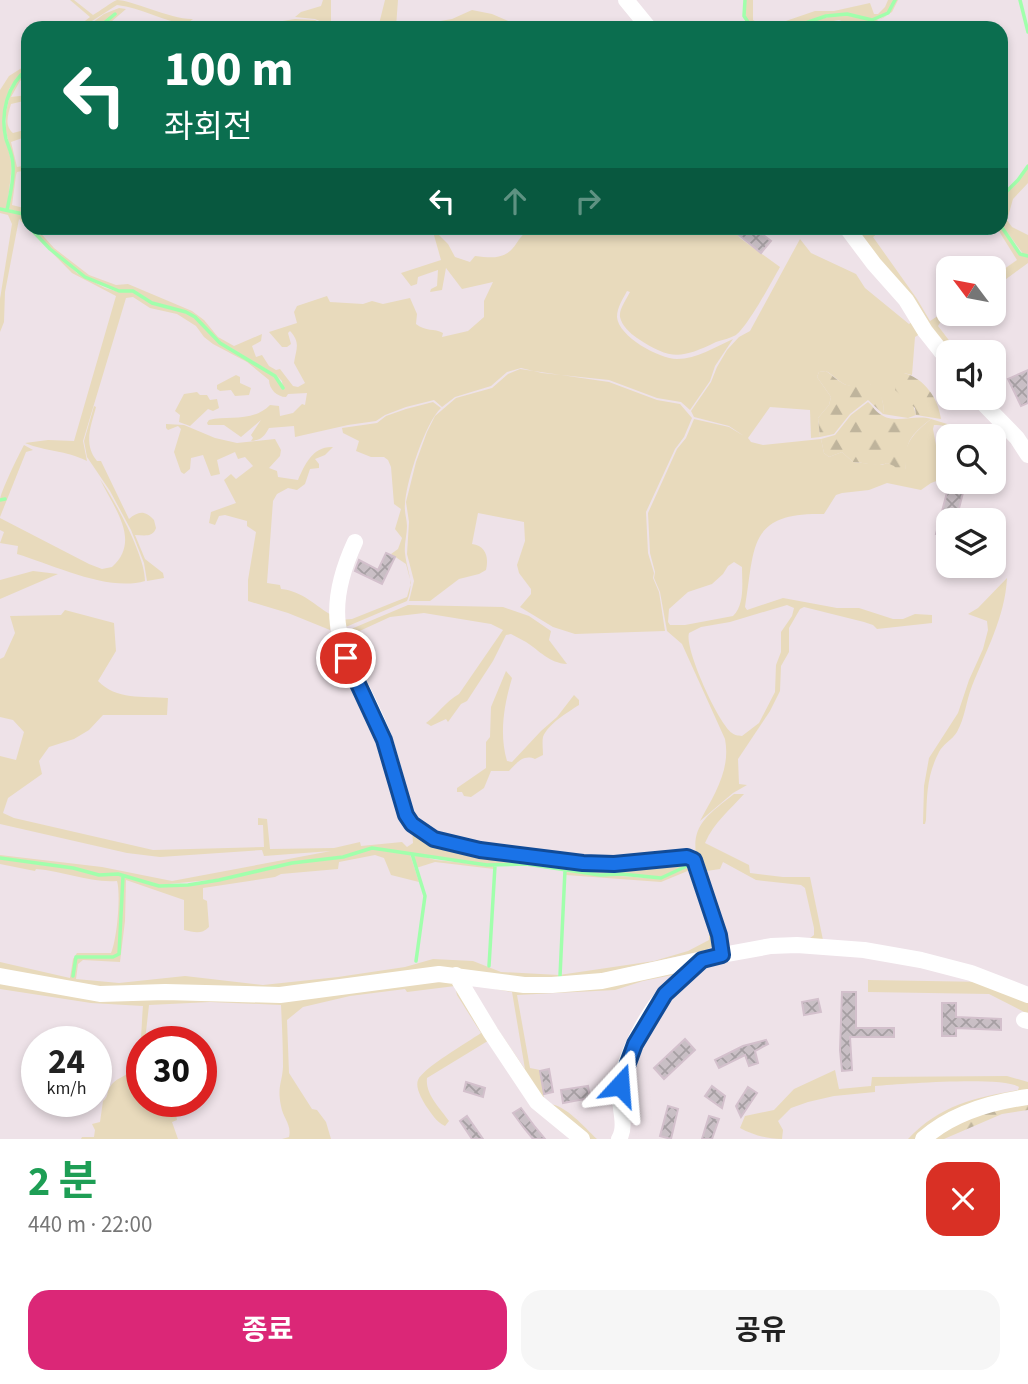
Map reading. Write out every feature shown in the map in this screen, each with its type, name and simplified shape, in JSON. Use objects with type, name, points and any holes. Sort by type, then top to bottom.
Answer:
[{"type":"street","points":[[626,0],[643,21]]},
{"type":"street","points":[[852,235],[906,300],[936,345]]},
{"type":"street","points":[[990,410],[1017,438],[1028,454]]},
{"type":"street","points":[[355,542],[344,568],[338,601],[338,632],[346,658],[384,740],[406,815],[412,824],[434,839],[447,844],[528,856],[614,864],[687,857],[694,860],[719,935],[722,955]]},
{"type":"street","points":[[0,976],[100,994],[164,992],[279,995],[342,989],[439,974],[524,985],[552,985],[602,981],[722,955],[771,946],[797,945],[864,950],[946,965],[1028,995]]},
{"type":"street","points":[[619,1139],[624,1131],[619,1098],[620,1085],[635,1044],[665,994],[702,960]]},
{"type":"street","points":[[456,975],[537,1102],[582,1139]]},
{"type":"street","points":[[923,1139],[936,1128],[962,1114],[1028,1097]]},
{"type":"green space","points":[[70,0],[74,0],[93,15],[117,0],[193,19],[174,21],[117,5],[92,21],[85,21],[90,17]]},
{"type":"green space","points":[[323,0],[331,0],[331,21],[295,17],[301,12],[321,6]]},
{"type":"green space","points":[[385,0],[398,0],[396,21],[380,21]]},
{"type":"green space","points":[[746,0],[753,0],[755,21],[748,21]]},
{"type":"green space","points":[[888,0],[894,0],[888,12],[872,19],[847,13],[826,15],[809,21],[786,21],[815,11],[834,11],[870,3],[874,14],[878,14]]},
{"type":"green space","points":[[119,8],[126,9],[112,21],[106,21],[114,14],[106,21],[94,21]]},
{"type":"green space","points":[[472,10],[508,21],[440,21]]},
{"type":"green space","points":[[844,15],[879,19],[876,21],[815,21]]},
{"type":"green space","points":[[295,19],[317,21],[283,21]]},
{"type":"green space","points":[[21,68],[21,73],[9,89],[4,111],[4,131],[12,165],[7,209],[0,208],[0,90],[9,76]]},
{"type":"green space","points":[[21,78],[11,97],[21,96],[21,102],[11,104],[8,127],[13,133],[21,131],[21,138],[11,142],[17,167],[21,166],[21,171],[16,175],[12,205],[21,207],[21,212],[8,209],[14,165],[6,131],[6,112],[11,90]]},
{"type":"green space","points":[[1028,167],[1028,183],[1013,199],[1008,216],[1008,191]]},
{"type":"green space","points":[[0,210],[21,214],[21,221],[19,219],[5,292],[4,322],[0,332],[0,299],[12,224],[8,215],[0,213]]},
{"type":"green space","points":[[1008,221],[1012,227],[1028,235],[1028,255],[1024,255],[1008,233]]},
{"type":"green space","points":[[35,235],[77,273],[105,288],[133,292],[152,304],[195,318],[220,344],[275,376],[283,389],[282,381],[276,375],[221,342],[196,317],[186,311],[153,302],[134,290],[106,286],[85,276],[38,235],[42,235],[54,248],[89,275],[116,285],[128,284],[192,311],[204,320],[218,337],[234,346],[262,334],[261,341],[252,346],[256,357],[262,355],[269,366],[280,369],[293,386],[298,387],[305,383],[294,363],[296,339],[290,331],[288,333],[291,344],[282,347],[269,332],[297,323],[294,312],[297,306],[327,296],[330,302],[363,304],[372,301],[383,304],[410,298],[417,314],[416,324],[443,333],[442,337],[468,331],[484,317],[484,301],[493,282],[462,289],[446,268],[442,290],[430,292],[437,286],[438,270],[418,277],[417,284],[411,286],[401,273],[441,260],[434,235],[439,235],[448,244],[455,257],[470,262],[475,256],[493,257],[507,253],[523,235],[738,235],[780,267],[753,313],[736,335],[684,354],[676,355],[658,350],[627,329],[620,314],[630,292],[627,291],[618,310],[619,324],[632,339],[650,351],[669,358],[692,357],[733,339],[690,410],[681,402],[657,398],[609,380],[542,373],[521,368],[507,372],[491,386],[455,397],[442,407],[434,400],[406,407],[376,421],[295,437],[294,426],[269,428],[262,438],[251,441],[251,435],[261,420],[241,437],[224,425],[207,423],[209,420],[256,414],[270,405],[279,406],[280,416],[293,413],[302,404],[305,405],[307,393],[280,396],[272,389],[269,380],[247,362],[213,344],[196,326],[177,314],[150,308],[133,297],[126,298],[83,441],[87,461],[25,443],[74,441],[116,296],[72,273]]},
{"type":"green space","points":[[857,235],[875,235],[873,237],[930,321],[936,317],[938,326],[949,340],[939,340]]},
{"type":"green space","points":[[1001,235],[1006,235],[1019,255],[1028,256],[1028,263],[1006,279],[1006,268],[1017,260]]},
{"type":"green space","points":[[800,239],[811,253],[856,274],[865,288],[909,324],[914,321],[923,332],[915,337],[912,375],[904,373],[916,415],[908,418],[883,414],[881,397],[870,384],[849,386],[826,371],[819,372],[817,377],[831,397],[829,405],[818,418],[820,437],[811,438],[810,410],[770,407],[748,438],[751,442],[763,445],[821,439],[824,453],[829,457],[842,452],[853,462],[882,465],[887,463],[906,469],[905,453],[910,440],[931,419],[947,424],[936,424],[933,429],[936,481],[921,490],[887,483],[869,490],[842,493],[836,495],[824,514],[799,515],[781,519],[768,526],[754,550],[745,607],[747,610],[783,598],[837,608],[859,608],[893,619],[903,619],[915,614],[932,615],[932,623],[877,629],[864,622],[804,607],[800,609],[789,628],[789,652],[781,666],[780,691],[738,759],[739,784],[747,785],[733,793],[700,821],[716,792],[723,772],[726,761],[725,739],[682,644],[667,631],[660,592],[654,578],[648,513],[694,419],[729,427],[744,436],[729,426],[694,417],[691,411],[711,382],[727,350],[739,337],[750,331]],"holes":[[[734,562],[742,567],[741,599],[733,616],[685,625],[670,625],[669,609],[688,592],[712,584]],[[787,605],[794,608],[781,632],[775,692],[759,723],[742,736],[735,735],[726,726],[703,685],[692,654],[689,633],[701,627],[730,622]]]},
{"type":"green space","points":[[520,369],[609,382],[657,400],[680,404],[692,418],[646,512],[648,553],[659,592],[665,631],[575,634],[553,627],[520,607],[531,594],[531,589],[519,573],[517,565],[525,541],[524,522],[478,513],[472,544],[481,547],[485,553],[486,570],[459,579],[430,601],[409,601],[414,581],[407,554],[409,522],[406,502],[427,432],[435,416],[456,398],[492,388],[508,374]]},
{"type":"green space","points":[[826,371],[847,385],[866,383],[875,387],[882,399],[883,414],[868,400],[850,414],[834,434],[820,437],[818,418],[829,405],[831,397],[817,377],[819,372]]},
{"type":"green space","points":[[904,373],[918,380],[929,390],[941,419],[916,415],[915,408],[895,390],[896,383]]},
{"type":"green space","points":[[236,375],[240,377],[240,383],[251,388],[249,395],[235,396],[231,390],[217,389],[217,385]]},
{"type":"green space","points":[[197,392],[207,395],[210,400],[217,399],[219,408],[213,411],[208,409],[190,426],[179,422],[180,415],[175,411],[184,394]]},
{"type":"green space","points":[[433,402],[441,408],[423,439],[406,494],[405,550],[410,579],[406,564],[391,554],[398,549],[402,538],[395,529],[401,509],[394,504],[388,460],[356,451],[359,441],[343,433],[342,428],[377,423],[386,416]]},
{"type":"green space","points":[[868,402],[878,413],[892,419],[931,419],[916,432],[909,443],[906,475],[903,476],[887,463],[874,465],[853,462],[842,452],[829,457],[824,453],[821,439],[835,435],[851,415]]},
{"type":"green space","points":[[94,406],[96,407],[89,435],[90,448],[97,461],[101,461],[129,519],[142,513],[148,514],[154,520],[156,528],[153,533],[135,535],[145,559],[163,573],[164,578],[147,581],[144,563],[131,530],[110,491],[87,457],[84,441]]},
{"type":"green space","points":[[166,424],[184,425],[215,438],[237,443],[275,439],[281,450],[280,456],[269,468],[277,471],[278,477],[298,480],[315,453],[326,447],[333,447],[325,455],[315,459],[319,468],[310,469],[305,484],[297,490],[288,488],[277,494],[273,501],[267,583],[280,585],[281,589],[302,596],[333,616],[330,630],[248,601],[248,580],[256,532],[247,526],[247,521],[225,515],[219,516],[215,525],[209,523],[211,512],[236,503],[224,480],[231,474],[236,479],[253,466],[245,457],[238,459],[235,452],[217,460],[220,474],[211,476],[203,455],[191,458],[190,469],[184,474],[174,452],[181,429],[178,426],[168,430]]},
{"type":"green space","points":[[24,445],[33,450],[26,452],[0,517],[0,501],[5,499],[0,500],[1,496]]},
{"type":"green space","points":[[100,479],[135,543],[145,581],[115,583],[81,576],[17,554],[18,546],[0,543],[4,532],[0,530],[0,518],[89,564],[102,569],[112,567],[121,557],[125,535],[122,523]]},
{"type":"green space","points":[[33,571],[58,574],[0,599],[0,580]]},
{"type":"green space","points":[[1007,578],[999,620],[972,686],[960,727],[935,760],[927,793],[926,820],[923,824],[924,786],[929,758],[958,713],[988,630],[987,621],[968,614],[978,608]]},
{"type":"green space","points":[[410,585],[407,601],[341,629],[339,620],[352,619],[407,597]]},
{"type":"green space","points":[[408,605],[503,607],[529,616],[551,631],[549,640],[567,664],[550,659],[511,634],[506,635],[467,701],[461,704],[448,722],[446,719],[431,726],[426,723],[459,694],[503,630],[491,624],[424,613],[390,617],[353,634],[347,643],[344,632]]},
{"type":"green space","points":[[65,610],[114,623],[116,651],[98,681],[121,694],[168,698],[167,715],[103,715],[89,730],[74,739],[49,747],[39,761],[42,774],[8,798],[3,813],[14,818],[153,850],[264,847],[263,825],[258,825],[258,818],[267,819],[270,849],[334,848],[360,842],[361,846],[402,842],[407,847],[413,843],[412,830],[445,847],[691,863],[661,877],[577,872],[526,864],[487,865],[372,847],[343,856],[292,862],[219,879],[159,885],[118,873],[99,874],[0,857],[102,867],[172,881],[331,851],[264,856],[262,850],[160,857],[127,853],[0,824],[0,756],[16,760],[24,732],[13,720],[0,717],[0,659],[4,657],[15,633],[10,616],[61,615]]},
{"type":"green space","points":[[506,671],[512,678],[504,720],[503,740],[507,761],[512,762],[557,717],[574,695],[579,700],[579,705],[549,727],[543,739],[543,755],[535,759],[524,758],[509,771],[491,771],[484,788],[471,797],[464,796],[462,792],[457,792],[457,788],[486,768],[486,742],[490,737],[491,707]]},
{"type":"green space","points":[[734,794],[744,794],[718,822],[705,843],[749,865],[750,873],[810,877],[823,940],[809,939],[814,935],[814,928],[805,888],[801,885],[756,880],[723,862],[720,869],[700,872],[695,845],[700,826]]},
{"type":"green space","points":[[372,849],[410,854],[419,882],[391,875],[384,858],[375,855],[339,862],[338,869],[281,874],[203,888],[209,927],[194,932],[184,930],[184,900],[126,880],[120,962],[83,960],[78,964],[76,979],[119,983],[185,976],[263,985],[405,967],[433,959],[473,961],[501,972],[559,975],[654,961],[688,951],[709,940],[709,924],[715,945],[706,950],[582,978],[514,978],[290,988],[102,988],[0,969],[0,962],[70,978],[75,956],[73,978],[77,957],[113,958],[120,954],[124,877],[159,887],[188,886],[292,864],[343,857]]},
{"type":"green space","points":[[413,854],[436,860],[494,866],[494,869],[435,862],[416,868]]},
{"type":"green space","points":[[0,859],[73,869],[99,876],[122,876],[118,954],[113,957],[75,956],[77,953],[111,953],[117,928],[117,881],[96,880],[46,870],[35,871],[0,864]]},
{"type":"green space","points":[[692,865],[707,918],[690,870],[661,882],[566,875],[566,872],[661,879]]},
{"type":"green space","points":[[692,966],[687,972],[615,990],[517,995],[530,1068],[540,1070],[544,1099],[568,1112],[597,1139],[586,1139],[548,1107],[464,982],[522,989],[565,989],[608,984]],"holes":[[[469,984],[512,992],[525,1069]]]},
{"type":"green space","points":[[0,980],[82,997],[457,980],[491,1039],[427,1078],[428,1090],[449,1121],[445,1126],[426,1106],[417,1083],[428,1069],[481,1033],[457,995],[455,986],[350,996],[303,1007],[287,1020],[289,1073],[312,1109],[317,1110],[326,1122],[331,1139],[282,1139],[289,1137],[290,1133],[279,1094],[283,1067],[281,1005],[210,1002],[149,1005],[147,1026],[142,1026],[143,1006],[91,1003],[0,989]]},
{"type":"green space","points":[[868,980],[987,982],[1028,999],[1028,1014],[989,994],[868,992]]},
{"type":"green space","points":[[835,1070],[839,1089],[871,1086],[872,1077],[1007,1076],[1028,1082],[1028,1092],[916,1139],[908,1139],[920,1127],[945,1111],[972,1100],[1018,1090],[1019,1087],[973,1081],[875,1086],[875,1092],[834,1096],[791,1108],[778,1121],[783,1130],[782,1139],[760,1136],[740,1128],[745,1116],[774,1110],[794,1089]]},
{"type":"green space","points":[[126,1074],[126,1117],[176,1117],[177,1120],[172,1122],[178,1139],[81,1139],[94,1137],[92,1124],[100,1122],[101,1117],[112,1117],[114,1082]]},
{"type":"green space","points":[[1028,1101],[1028,1110],[1002,1114],[944,1139],[927,1139],[951,1123]]},
{"type":"building","points":[[739,235],[763,235],[771,241],[761,253]]},
{"type":"building","points":[[1028,370],[1028,403],[1021,406],[1008,379]]},
{"type":"building","points":[[947,494],[963,494],[959,508],[943,508]]},
{"type":"building","points":[[386,553],[395,557],[382,584],[355,571],[359,560],[378,570]]},
{"type":"building","points":[[842,992],[856,992],[856,1028],[894,1028],[894,1037],[850,1037],[852,1070],[842,1071],[840,1050]]},
{"type":"building","points":[[818,999],[821,1012],[804,1015],[802,1002]]},
{"type":"building","points":[[942,1003],[956,1003],[956,1017],[1001,1019],[1001,1030],[956,1028],[956,1036],[942,1036]]},
{"type":"building","points":[[685,1039],[695,1050],[664,1079],[654,1068]]},
{"type":"building","points":[[766,1040],[768,1044],[755,1051],[758,1063],[749,1066],[745,1055],[719,1068],[715,1060],[743,1046]]},
{"type":"building","points":[[549,1069],[553,1092],[544,1094],[540,1071]]},
{"type":"building","points":[[466,1082],[485,1088],[483,1097],[464,1091]]},
{"type":"building","points":[[588,1086],[590,1098],[563,1103],[561,1090]]},
{"type":"building","points":[[712,1086],[725,1096],[722,1108],[705,1096]]},
{"type":"building","points":[[748,1087],[757,1093],[741,1117],[736,1106]]},
{"type":"building","points":[[668,1106],[678,1109],[671,1139],[660,1136]]},
{"type":"building","points":[[521,1108],[545,1139],[533,1139],[524,1128],[513,1113]]},
{"type":"building","points":[[467,1116],[483,1139],[472,1139],[460,1121]]},
{"type":"building","points":[[709,1116],[719,1119],[712,1139],[702,1139]]},
{"type":"waterway","points":[[745,0],[744,16],[747,21]]},
{"type":"waterway","points":[[811,21],[847,14],[872,20],[888,13],[895,0]]},
{"type":"waterway","points":[[1020,0],[1028,32]]},
{"type":"waterway","points":[[106,21],[115,14]]},
{"type":"waterway","points":[[7,210],[13,171],[4,129],[5,110],[10,91],[21,75]]},
{"type":"waterway","points":[[1008,190],[1028,166]]},
{"type":"waterway","points":[[0,209],[21,214]]},
{"type":"waterway","points":[[37,235],[85,277],[119,291],[133,291],[152,303],[195,317],[220,343],[275,376],[283,388]]},
{"type":"waterway","points":[[1007,235],[1020,254],[1028,256]]},
{"type":"waterway","points":[[0,500],[5,499]]},
{"type":"waterway","points":[[0,858],[73,868],[99,875],[118,874],[159,886],[219,880],[292,863],[343,857],[372,848],[487,865],[526,864],[600,875],[661,878],[689,865]]},
{"type":"waterway","points":[[412,854],[425,896],[416,961]]},
{"type":"waterway","points":[[489,966],[495,866]]},
{"type":"waterway","points":[[560,976],[565,870]]},
{"type":"waterway","points":[[73,976],[76,957],[113,957],[119,954],[123,876]]},
{"type":"route","points":[[346,658],[376,719],[406,815],[412,824],[434,839],[480,850],[583,863],[614,864],[687,857],[694,860],[719,935],[722,955],[702,960],[665,994],[635,1044],[620,1085]]}]
